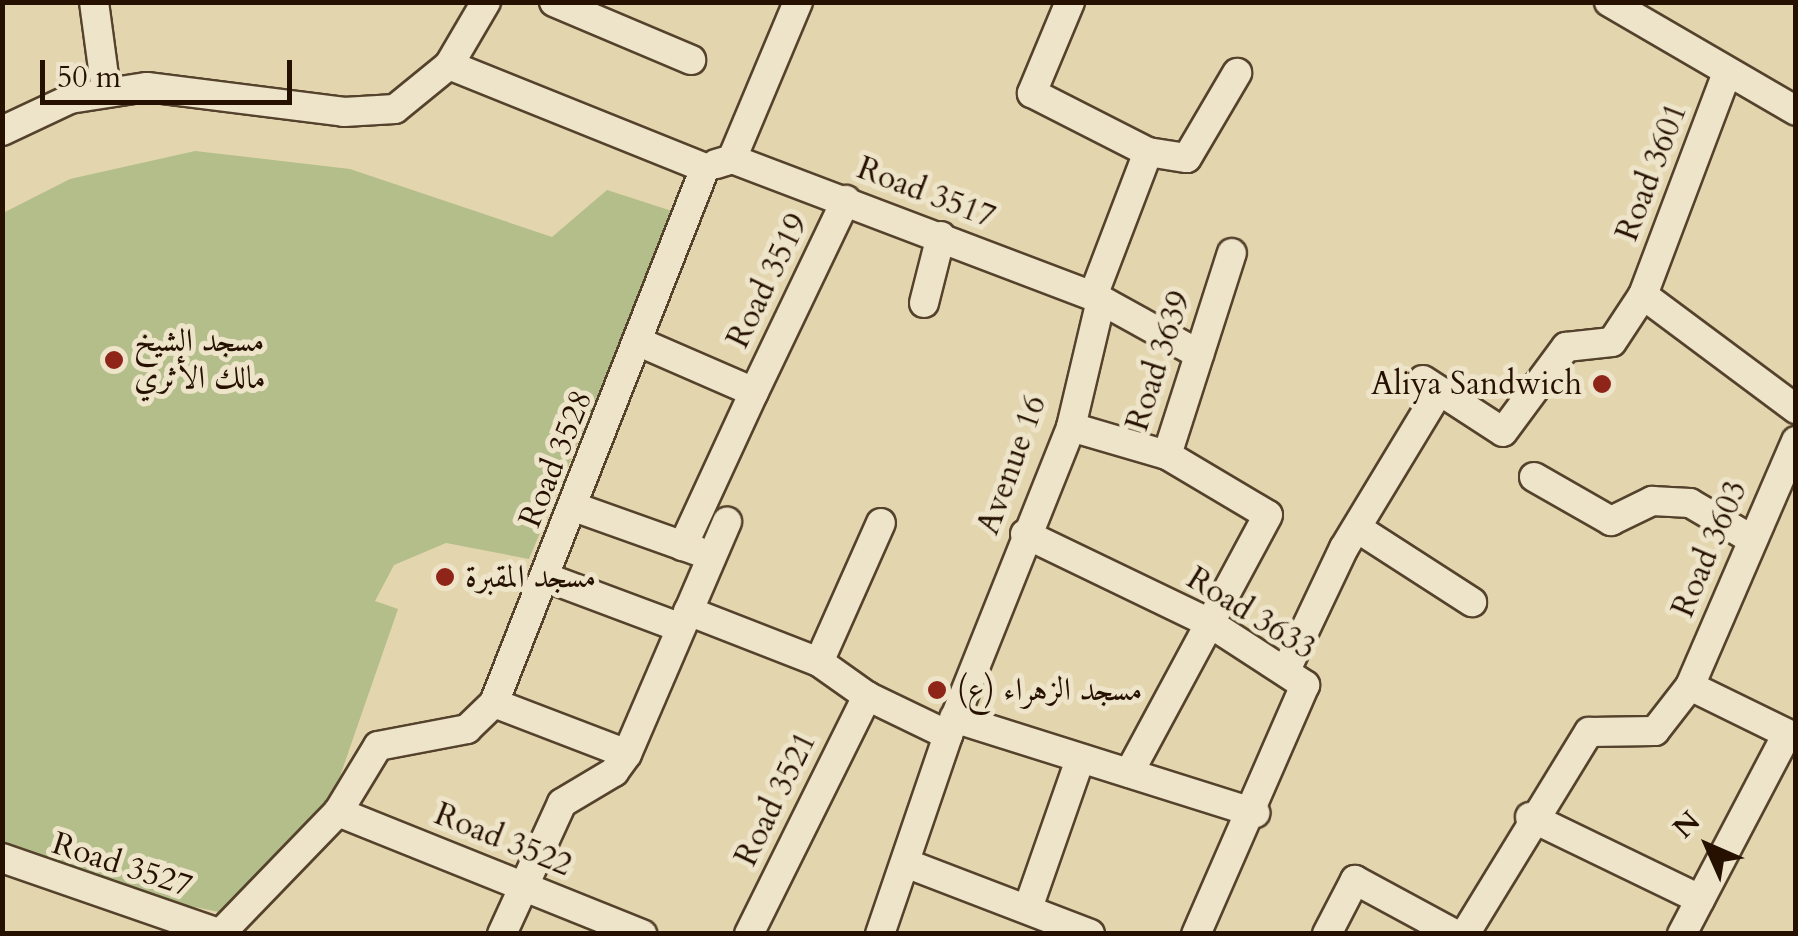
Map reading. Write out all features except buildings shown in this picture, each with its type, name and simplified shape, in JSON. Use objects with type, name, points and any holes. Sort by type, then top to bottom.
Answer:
[{"type":"street","points":[[94,2],[106,91]]},
{"type":"street","points":[[2,131],[106,91],[188,90],[371,113],[395,108],[449,66],[486,2]]},
{"type":"street","points":[[554,2],[691,60]]},
{"type":"street","points":[[449,66],[705,168],[732,159],[798,2]]},
{"type":"street","points":[[1070,2],[1032,94],[1148,152],[1187,158],[1237,73]]},
{"type":"street","points":[[1609,2],[1726,75],[1796,111]]},
{"type":"street","name":"Road 3601","points":[[1357,528],[1431,385],[1508,431],[1558,354],[1572,343],[1612,342],[1644,294],[1726,75]]},
{"type":"street","name":"Avenue 16","points":[[880,934],[908,864],[951,727],[1071,427],[1097,298],[1148,152]]},
{"type":"street","name":"Road 3517","points":[[732,159],[1097,298],[1199,354]]},
{"type":"street","name":"Road 3528","points":[[494,703],[577,508],[705,168]]},
{"type":"street","name":"Road 3519","points":[[683,546],[846,200]]},
{"type":"street","points":[[924,303],[942,236]]},
{"type":"street","name":"Road 3639","points":[[1071,427],[1168,455],[1232,253]]},
{"type":"street","name":"Road 3601","points":[[1644,294],[1796,409]]},
{"type":"street","points":[[639,342],[754,392]]},
{"type":"street","name":"Road 3603","points":[[1465,934],[1530,817],[1588,732],[1655,730],[1690,686],[1796,440]]},
{"type":"street","points":[[1128,773],[1268,516],[1168,455]]},
{"type":"street","points":[[1534,477],[1611,521],[1652,501],[1690,502],[1751,539]]},
{"type":"street","points":[[577,508],[713,556]]},
{"type":"street","points":[[502,934],[562,803],[614,772],[627,754],[727,522]]},
{"type":"street","points":[[819,662],[881,523]]},
{"type":"street","points":[[1286,670],[1357,528],[1472,602]]},
{"type":"street","name":"Road 3633","points":[[1025,534],[1208,622],[1286,670],[1307,692],[1255,813],[1196,934]]},
{"type":"street","points":[[546,577],[819,662],[866,696],[951,727],[1128,773],[1255,813]]},
{"type":"street","points":[[1682,934],[1791,736],[1690,686]]},
{"type":"street","name":"Road 3521","points":[[749,934],[866,696]]},
{"type":"street","points":[[220,933],[338,812],[378,746],[468,728],[494,703],[627,754]]},
{"type":"street","points":[[1039,919],[1079,762]]},
{"type":"street","name":"Road 3522","points":[[338,812],[642,934]]},
{"type":"street","points":[[1530,817],[1700,900]]},
{"type":"street","name":"Road 3527","points":[[2,858],[220,933]]},
{"type":"street","points":[[908,864],[1039,919],[1090,934]]},
{"type":"street","points":[[1327,934],[1355,880],[1414,924],[1455,934]]},
{"type":"green space","points":[[195,151],[350,169],[552,237],[607,190],[675,212],[529,559],[446,543],[394,565],[375,601],[398,609],[338,782],[248,918],[117,891],[3,852],[3,213],[70,179]]},
{"type":"place","name":"مسجد الشيخ مالك الأثري","points":[[114,360]]},
{"type":"place","name":"Aliya Sandwich","points":[[1602,384]]},
{"type":"place","name":"مسجد المقبرة","points":[[445,577]]},
{"type":"place","name":"مسجد الزهراء (ع)","points":[[937,690]]}]
